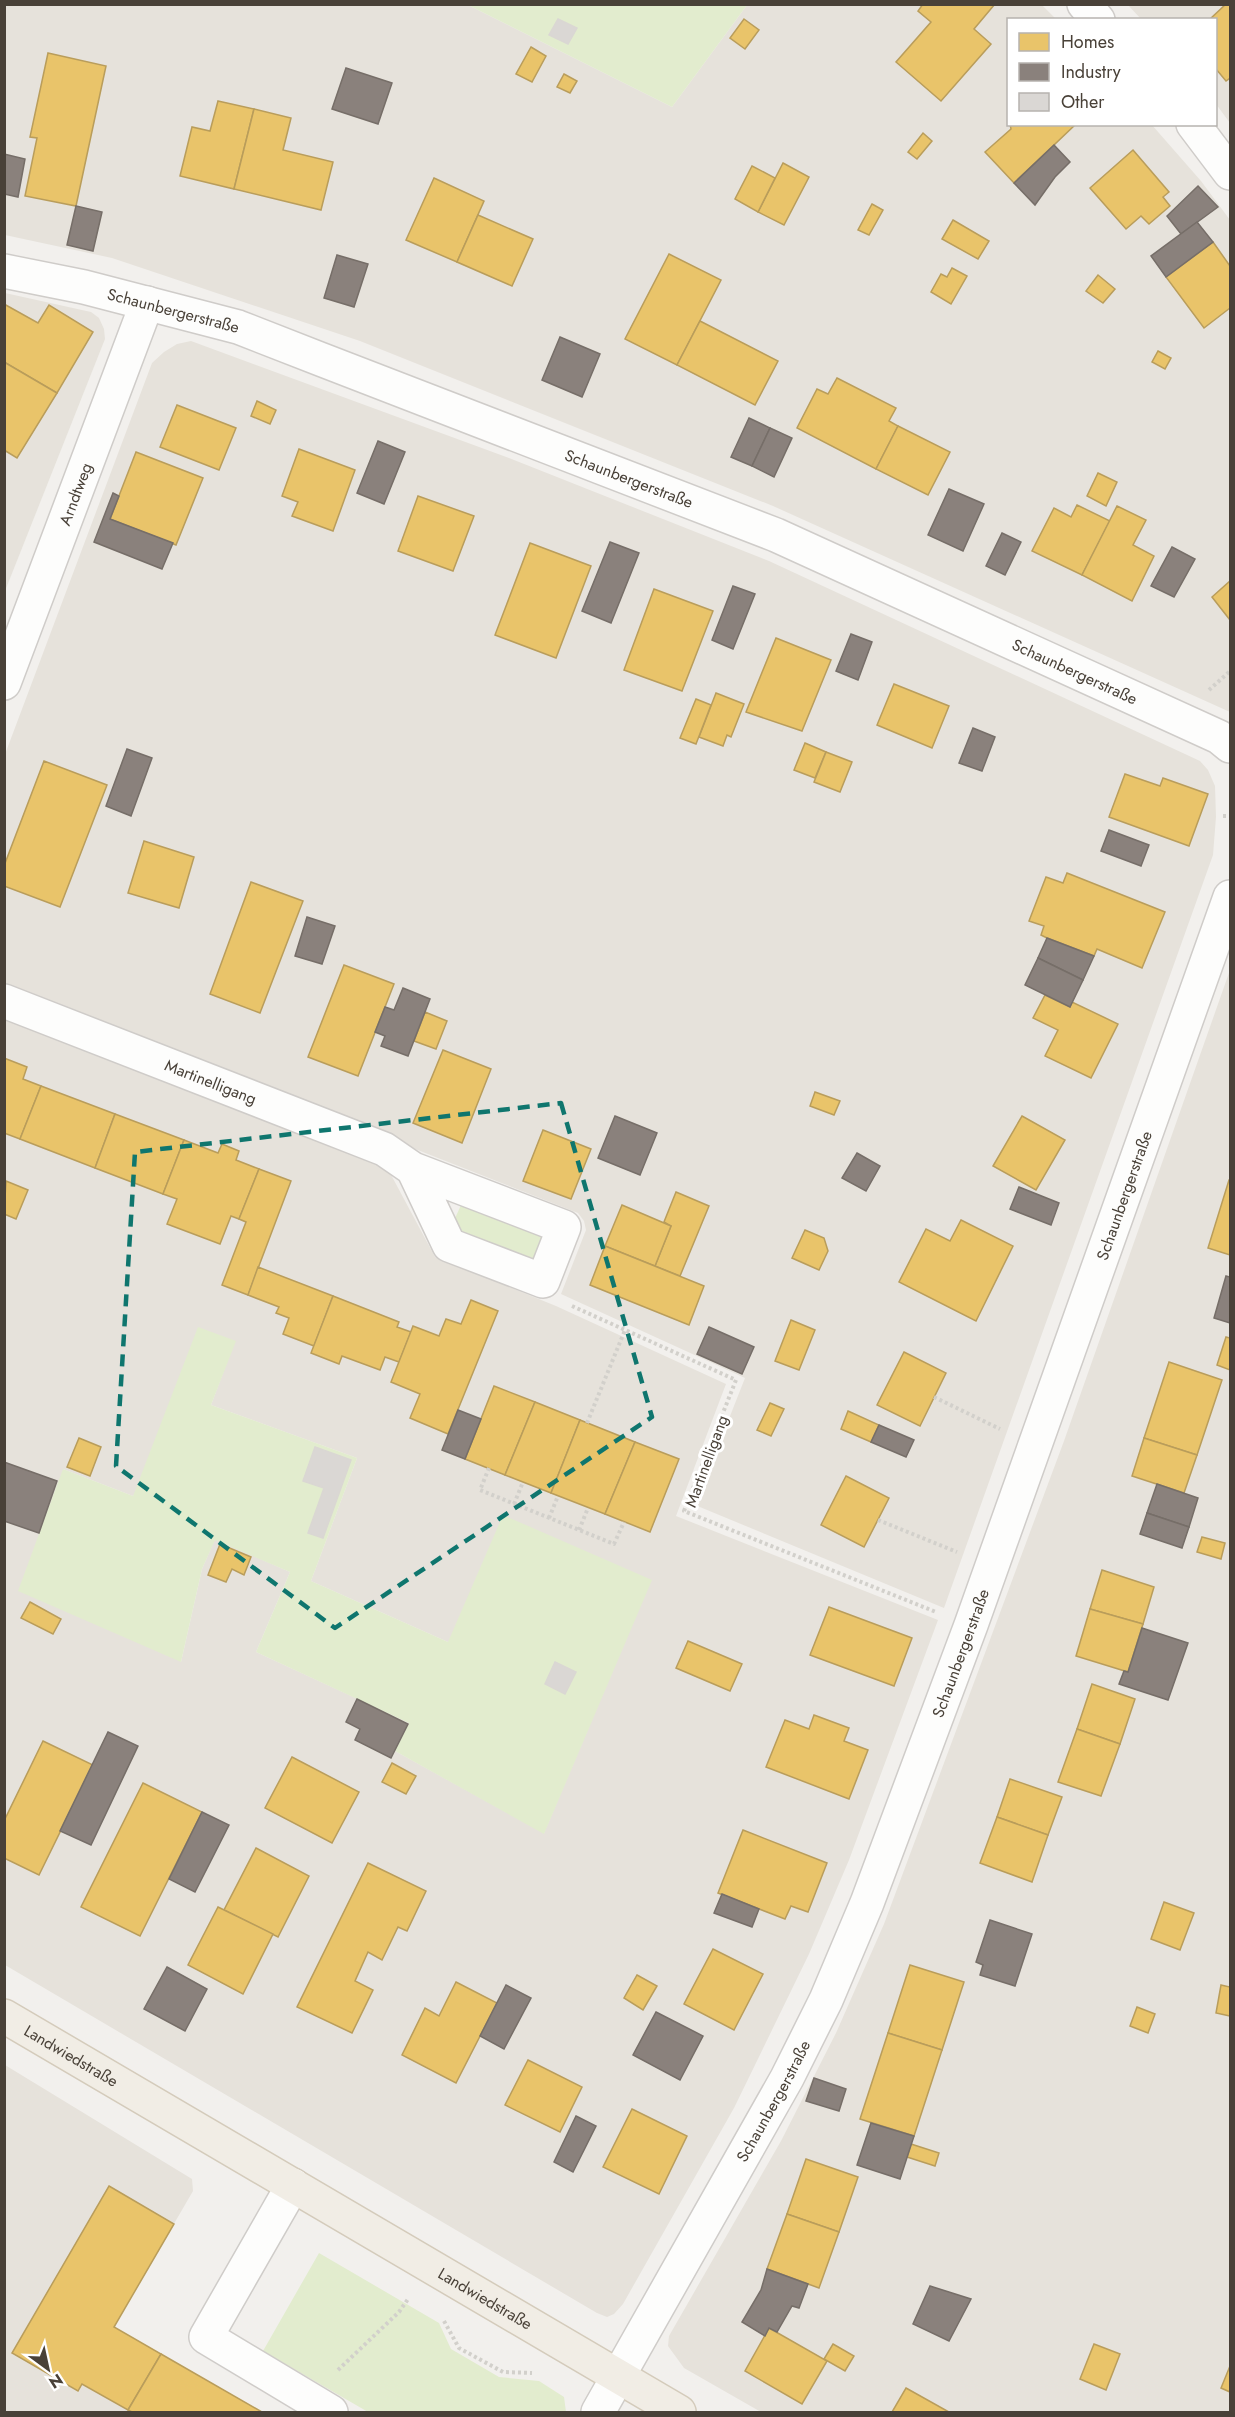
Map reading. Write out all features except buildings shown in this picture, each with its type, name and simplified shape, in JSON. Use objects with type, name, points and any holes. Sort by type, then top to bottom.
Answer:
[{"type":"main road","name":"Landwiedstraße","points":[[4,2016],[679,2412]]},
{"type":"street","points":[[1084,4],[1096,18]]},
{"type":"street","points":[[1195,126],[1230,173]]},
{"type":"street","name":"Schaunbergerstraße","points":[[4,271],[147,303],[238,327],[776,535],[1209,732],[1230,746]]},
{"type":"street","name":"Arndtweg","points":[[4,683],[147,303]]},
{"type":"street","name":"Schaunbergerstraße","points":[[598,2412],[755,2139],[826,2000],[873,1890],[971,1625],[1230,897]]},
{"type":"street","name":"Martinelligang","points":[[4,1001],[384,1149],[413,1169],[564,1227],[543,1281]]},
{"type":"street","points":[[413,1169],[449,1245],[543,1281]]},
{"type":"street","points":[[293,2185],[206,2337],[331,2412]]},
{"type":"path","points":[[1203,694],[1230,671]]},
{"type":"path","points":[[1223,816],[1230,816]]},
{"type":"path","name":"Martinelligang","points":[[543,1281],[561,1301],[736,1380],[684,1511],[971,1625]]},
{"type":"path","points":[[588,1423],[625,1330]]},
{"type":"path","points":[[934,1397],[1005,1431]]},
{"type":"path","points":[[489,1468],[480,1490],[514,1504],[614,1544],[624,1522]]},
{"type":"path","points":[[514,1504],[524,1482]]},
{"type":"path","points":[[549,1518],[558,1496]]},
{"type":"path","points":[[579,1530],[588,1508]]},
{"type":"path","points":[[878,1520],[961,1554]]},
{"type":"path","points":[[336,2372],[399,2312],[410,2295],[418,2302]]},
{"type":"path","points":[[435,2314],[444,2321],[459,2348],[503,2372],[542,2374]]},
{"type":"highlighted area","points":[[561,1103],[652,1417],[335,1628],[116,1466],[135,1152]]},
{"type":"shaded area","points":[[4,5],[468,5],[672,107],[747,5],[1042,5],[1055,18],[1007,18],[1007,126],[1153,126],[1201,181],[1230,220],[1230,712],[773,506],[360,341],[112,258],[5,235]]},
{"type":"shaded area","points":[[1128,5],[1230,5],[1230,123],[1217,105],[1217,18],[1140,18]]},
{"type":"shaded area","points":[[5,293],[91,312],[99,318],[105,339],[5,591]]},
{"type":"shaded area","points":[[191,341],[509,458],[769,561],[1200,761],[1208,770],[1215,786],[1216,817],[1213,855],[944,1608],[695,1505],[745,1378],[561,1294],[586,1230],[584,1221],[578,1213],[5,988],[4,757],[152,363],[177,344]]},
{"type":"shaded area","points":[[1230,970],[1230,2412],[761,2412],[684,2368],[668,2346],[669,2336],[781,2141],[836,2033],[884,1924],[1064,1441]]},
{"type":"shaded area","points":[[5,1011],[362,1151],[389,1171],[435,1257],[556,1306],[726,1384],[676,1516],[938,1620],[849,1860],[809,1954],[734,2108],[623,2304],[614,2314],[607,2317],[5,1965]],"holes":[[[235,1341],[211,1405],[357,1458],[311,1581],[448,1642],[651,1580],[544,1833],[395,1751],[410,1723],[256,1652],[290,1572],[215,1539],[202,1569],[181,1662],[63,1469],[133,1496]]]},
{"type":"shaded area","points":[[5,2065],[192,2179],[193,2191],[114,2327],[262,2412],[5,2412]]},
{"type":"green space","points":[[468,5],[747,5],[672,107]]},
{"type":"green space","points":[[461,1205],[543,1234],[544,1239],[532,1260],[457,1234],[452,1225]]},
{"type":"green space","points":[[198,1327],[236,1341],[211,1405],[357,1458],[311,1581],[448,1642],[503,1515],[652,1580],[544,1834],[395,1751],[409,1723],[256,1652],[290,1572],[215,1540],[202,1569],[181,1662],[18,1591],[63,1469],[133,1496]]},
{"type":"green space","points":[[319,2253],[439,2323],[451,2349],[499,2377],[539,2381],[564,2397],[566,2412],[368,2412],[263,2351]]}]
